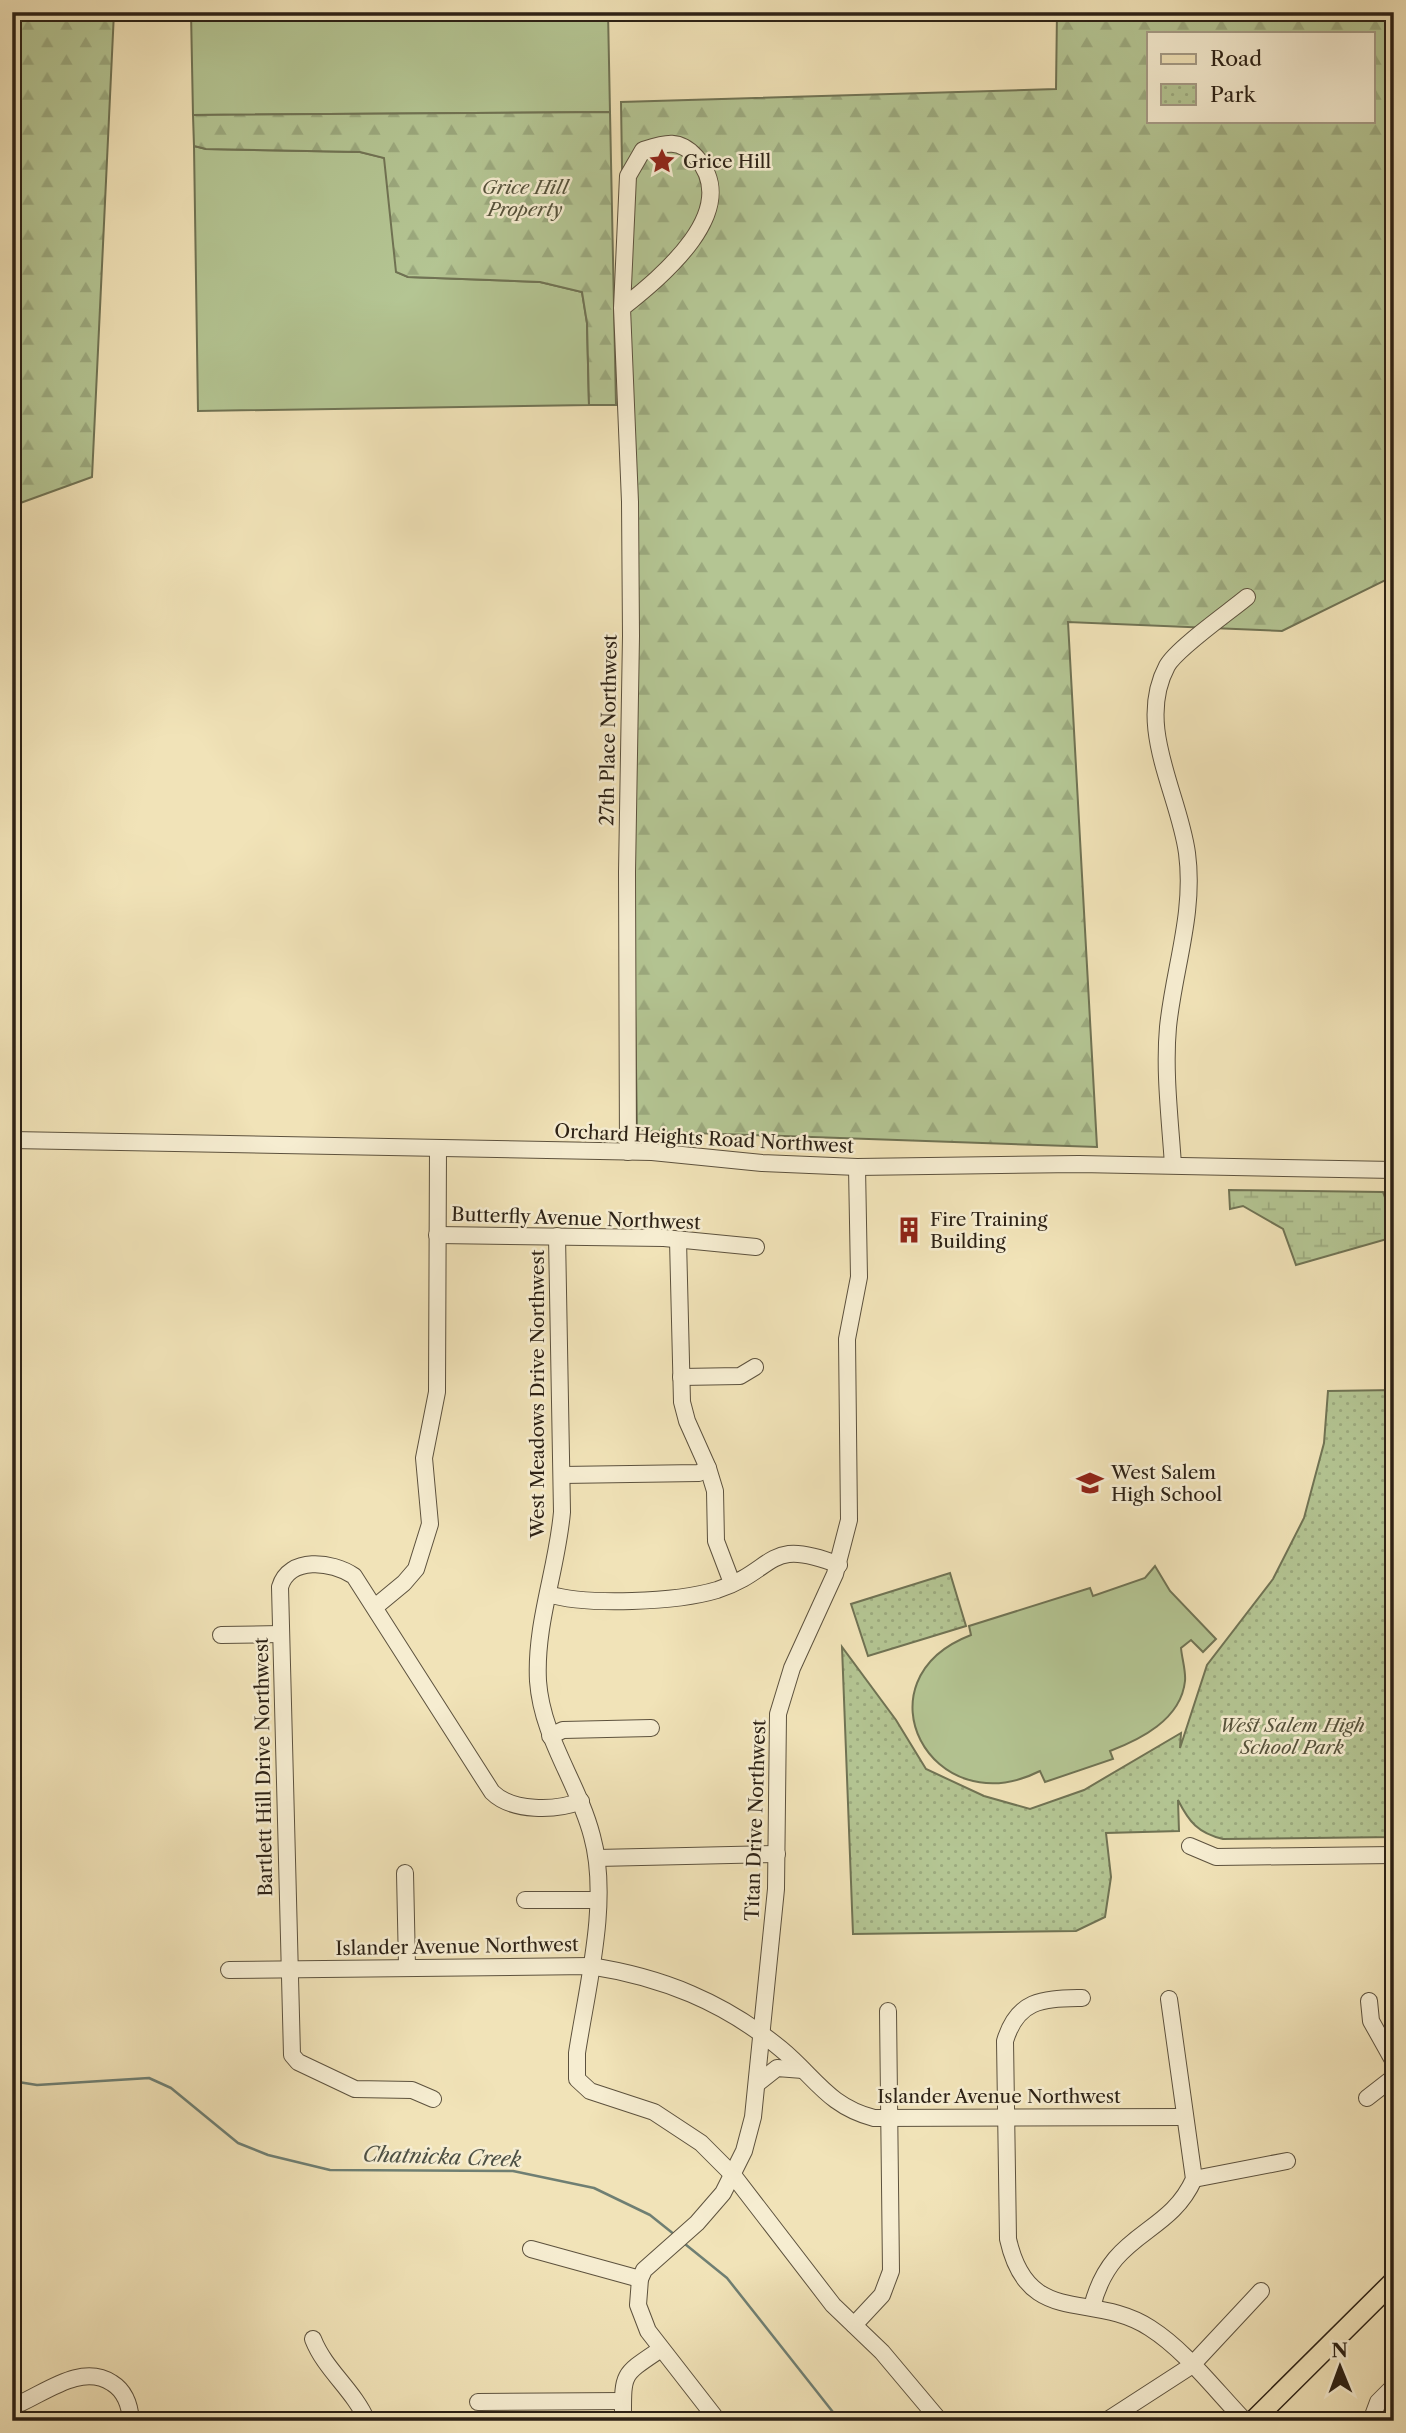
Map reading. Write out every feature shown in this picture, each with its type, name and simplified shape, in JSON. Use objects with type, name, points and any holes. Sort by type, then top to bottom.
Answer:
[{"type":"main road","points":[[1253,2421],[1394,2281]]},
{"type":"street","name":"27th Place Northwest","points":[[622,308],[665,274],[698,231],[712,198],[704,166],[686,146],[670,141],[643,150],[628,176],[622,308],[631,636],[627,872],[628,1152]]},
{"type":"street","points":[[1172,1165],[1167,1045],[1184,943],[1188,879],[1187,852],[1160,746],[1156,705],[1167,666],[1177,653],[1247,597]]},
{"type":"street","name":"Orchard Heights Road Northwest","points":[[12,1140],[628,1152],[791,1166],[1172,1165],[1394,1170]]},
{"type":"street","points":[[439,1148],[437,1392],[424,1458],[430,1524],[426,1545],[416,1569],[404,1583],[374,1607],[492,1792],[502,1802],[513,1807],[569,1805],[581,1801]]},
{"type":"street","name":"Titan Drive Northwest","points":[[640,2279],[660,2253],[712,2207],[733,2175],[749,2134],[763,2035],[777,1854],[775,1742],[778,1714],[792,1668],[839,1565],[849,1520],[847,1339],[859,1278],[857,1167]]},
{"type":"street","name":"Butterfly Avenue Northwest","points":[[437,1235],[678,1240],[756,1247]]},
{"type":"street","name":"West Meadows Drive Northwest","points":[[557,1236],[562,1475],[559,1546],[542,1616],[538,1684],[550,1736],[581,1801],[597,1858],[598,1900],[577,2053],[578,2079],[590,2091],[628,2102],[676,2125],[701,2143],[733,2175],[816,2286],[940,2421]]},
{"type":"street","points":[[678,1240],[681,1377],[687,1421],[715,1491],[716,1541],[732,1583]]},
{"type":"street","points":[[681,1377],[740,1376],[755,1367]]},
{"type":"street","points":[[562,1475],[699,1473],[708,1468]]},
{"type":"street","points":[[548,1594],[579,1600],[695,1596],[732,1583],[772,1558],[793,1552],[839,1565]]},
{"type":"street","name":"Bartlett Hill Drive Northwest","points":[[374,1607],[354,1576],[343,1569],[328,1565],[291,1568],[283,1577],[281,1634],[290,2047],[298,2062],[355,2089],[412,2090],[433,2099]]},
{"type":"street","points":[[221,1635],[281,1634]]},
{"type":"street","points":[[550,1736],[563,1730],[651,1728]]},
{"type":"street","points":[[1190,1846],[1216,1857],[1394,1855]]},
{"type":"street","points":[[597,1858],[777,1854]]},
{"type":"street","points":[[405,1873],[407,1966]]},
{"type":"street","points":[[525,1900],[598,1900]]},
{"type":"street","name":"Islander Avenue Northwest","points":[[229,1970],[590,1966],[635,1973],[688,1991],[733,2014],[763,2035],[842,2107],[858,2114],[889,2119],[1185,2117]]},
{"type":"street","points":[[1082,1998],[1039,2001],[1019,2013],[1010,2024],[1005,2040],[1008,2239],[1012,2258],[1030,2286],[1046,2298],[1066,2305],[1118,2313],[1149,2327],[1165,2338],[1245,2421]]},
{"type":"street","points":[[1092,2308],[1102,2276],[1111,2262],[1124,2247],[1179,2205],[1194,2179],[1168,1999]]},
{"type":"street","points":[[1369,2001],[1371,2021],[1394,2062]]},
{"type":"street","points":[[854,2325],[881,2295],[891,2271],[888,2011]]},
{"type":"street","points":[[758,2083],[776,2068],[803,2070]]},
{"type":"street","points":[[1367,2098],[1394,2077]]},
{"type":"street","points":[[1194,2179],[1287,2161]]},
{"type":"street","points":[[530,2249],[640,2279],[640,2315],[662,2349],[718,2421]]},
{"type":"street","points":[[1106,2421],[1191,2366],[1261,2291]]},
{"type":"street","points":[[313,2339],[321,2359],[359,2405],[367,2421]]},
{"type":"street","points":[[623,2421],[627,2373],[662,2349]]},
{"type":"street","points":[[21,2403],[86,2375],[97,2376],[119,2387],[128,2401],[131,2421]]},
{"type":"street","points":[[1371,2421],[1378,2402],[1394,2386]]},
{"type":"street","points":[[478,2402],[623,2401]]},
{"type":"green space","points":[[12,12],[114,12],[92,477],[12,506]]},
{"type":"green space","points":[[191,12],[608,12],[610,112],[193,115]]},
{"type":"green space","points":[[1057,12],[1394,12],[1394,576],[1282,631],[1068,622],[1097,1147],[637,1131],[621,102],[1056,89]]},
{"type":"green space","name":"Grice Hill Property","points":[[610,112],[616,405],[589,405],[587,323],[582,292],[540,282],[408,277],[396,272],[384,158],[360,152],[206,149],[194,146],[193,115]]},
{"type":"green space","points":[[194,146],[206,149],[360,152],[385,158],[397,272],[408,277],[540,282],[582,292],[587,323],[589,405],[198,411]]},
{"type":"green space","points":[[1229,1190],[1383,1192],[1394,1222],[1394,1237],[1296,1265],[1283,1229],[1243,1206],[1230,1209]]},
{"type":"green space","name":"West Salem High School Park","points":[[1394,1390],[1394,1837],[1223,1839],[1195,1826],[1178,1800],[1179,1831],[1106,1833],[1111,1877],[1105,1917],[1076,1931],[853,1934],[842,1647],[896,1720],[926,1769],[984,1796],[1030,1809],[1084,1790],[1181,1733],[1180,1748],[1207,1665],[1273,1579],[1304,1518],[1324,1443],[1328,1391]]},
{"type":"green space","points":[[1155,1566],[1170,1591],[1216,1639],[1203,1652],[1191,1640],[1181,1648],[1185,1681],[1176,1707],[1167,1717],[1145,1734],[1110,1751],[1113,1759],[1045,1782],[1040,1771],[1001,1783],[967,1779],[939,1764],[921,1740],[913,1712],[917,1683],[936,1656],[971,1635],[969,1626],[1090,1588],[1093,1596],[1145,1578]]},
{"type":"green space","points":[[950,1573],[966,1626],[868,1656],[851,1604]]},
{"type":"waterway","name":"Chatnicka Creek","points":[[12,2081],[37,2085],[149,2078],[171,2088],[238,2143],[268,2155],[330,2170],[513,2171],[594,2188],[650,2215],[675,2235]]},
{"type":"waterway","name":"Chatnicka Creek","points":[[685,2244],[727,2278],[840,2421]]},
{"type":"place","name":"Grice Hill","points":[[662,161]]},
{"type":"place","name":"Fire Training Building","points":[[909,1230]]},
{"type":"place","name":"West Salem High School","points":[[1090,1483]]}]
